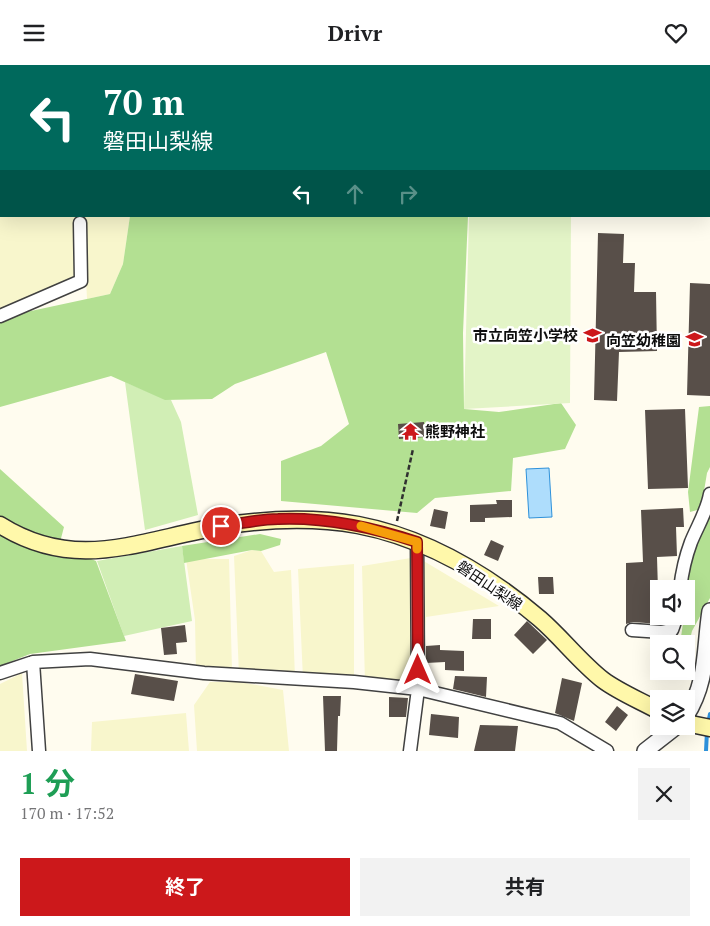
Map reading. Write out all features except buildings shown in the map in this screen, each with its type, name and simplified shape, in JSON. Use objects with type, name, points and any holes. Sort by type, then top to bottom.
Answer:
[{"type":"main road","name":"磐田山梨線","points":[[0,525],[17,536],[54,548],[83,551],[123,548],[221,526],[278,519],[357,525],[394,535],[417,542],[479,575],[540,620],[603,680],[650,706]]},
{"type":"main road","points":[[695,725],[710,728]]},
{"type":"street","points":[[0,316],[81,281],[80,223]]},
{"type":"street","points":[[681,580],[682,570],[692,541],[705,514],[710,494]]},
{"type":"street","points":[[410,751],[418,689],[417,542]]},
{"type":"street","points":[[695,702],[702,681],[710,611]]},
{"type":"street","points":[[632,630],[672,630],[674,625]]},
{"type":"street","points":[[0,673],[33,662],[90,659],[196,672],[358,682],[418,689],[560,723],[607,751]]},
{"type":"street","points":[[33,662],[40,751]]},
{"type":"street","points":[[645,751],[665,735]]},
{"type":"path","points":[[394,535],[413,449]]},
{"type":"shaded area","points":[[0,217],[78,217],[81,281],[0,316]]},
{"type":"shaded area","points":[[83,217],[130,217],[123,264],[110,294],[87,299]]},
{"type":"shaded area","points":[[252,550],[261,551],[274,572],[291,570],[295,678],[239,675],[234,556]]},
{"type":"shaded area","points":[[417,557],[499,606],[426,617],[420,690],[365,683],[362,566]]},
{"type":"shaded area","points":[[186,559],[229,559],[232,670],[196,672],[195,620]]},
{"type":"shaded area","points":[[354,564],[354,682],[303,679],[298,569]]},
{"type":"shaded area","points":[[22,673],[27,751],[0,751],[0,684]]},
{"type":"shaded area","points":[[210,682],[240,682],[283,690],[289,751],[197,751],[194,705]]},
{"type":"shaded area","points":[[186,713],[189,751],[91,751],[92,722]]},
{"type":"green space","points":[[130,217],[468,217],[463,333],[464,409],[499,412],[561,403],[576,425],[565,449],[513,458],[511,491],[435,498],[417,513],[281,501],[281,461],[321,446],[349,424],[326,352],[235,384],[212,399],[165,400],[111,376],[0,407],[0,316],[110,294],[123,264]]},
{"type":"green space","points":[[469,217],[571,217],[570,403],[464,409]]},
{"type":"green space","points":[[125,382],[171,400],[181,422],[198,515],[145,530]]},
{"type":"green space","points":[[710,406],[710,467],[707,473],[701,509],[690,512],[688,492],[699,407]]},
{"type":"green space","points":[[0,469],[64,527],[59,546],[96,561],[126,641],[30,654],[0,666]]},
{"type":"green space","points":[[710,514],[710,598],[691,635],[681,635],[683,625],[695,625],[695,580],[688,580],[691,563]]},
{"type":"green space","points":[[260,534],[281,539],[280,545],[261,551],[252,550],[184,563],[182,546]]},
{"type":"green space","points":[[182,546],[192,621],[124,636],[97,561]]},
{"type":"water","points":[[549,468],[552,517],[529,518],[526,469]]},
{"type":"waterway","points":[[708,724],[710,714]]},
{"type":"waterway","points":[[706,751],[707,731]]},
{"type":"slow traffic","points":[[361,526],[417,542],[417,549]]},
{"type":"place","name":"市立向笠小学校","points":[[592,335]]},
{"type":"place","name":"向笠幼稚園","points":[[695,340]]},
{"type":"place","name":"熊野神社","points":[[411,431]]},
{"type":"route","points":[[221,526],[278,519],[320,521],[357,525],[417,542],[418,670]]}]
